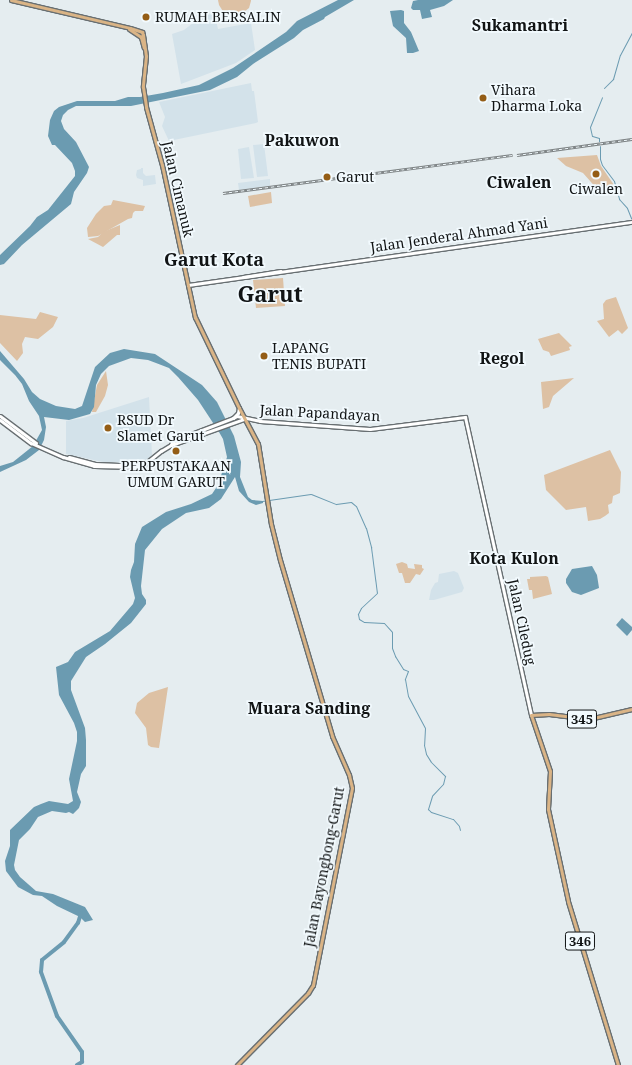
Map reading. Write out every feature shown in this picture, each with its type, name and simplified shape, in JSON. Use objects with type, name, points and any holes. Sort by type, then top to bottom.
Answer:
[{"type":"main road","name":"Jalan Cimanuk","points":[[11,0],[128,28],[141,35],[145,49],[143,92],[162,165],[197,322],[245,419]]},
{"type":"main road","name":"Jalan Jenderal Ahmad Yani","points":[[188,285],[630,222]]},
{"type":"main road","points":[[171,445],[172,442],[233,418],[238,413],[239,408]]},
{"type":"main road","points":[[0,416],[35,444]]},
{"type":"main road","name":"Jalan Papandayan","points":[[233,418],[237,416],[245,419],[370,429],[465,416]]},
{"type":"main road","name":"Jalan Ciledug","points":[[465,416],[531,715]]},
{"type":"main road","points":[[0,420],[35,444],[63,457],[94,466],[141,467],[171,445],[245,419]]},
{"type":"main road","name":"Jalan Bayongbong-Garut","points":[[237,1065],[305,996],[313,984],[352,790],[350,779],[332,736],[280,560],[267,498],[258,444],[245,419]]},
{"type":"main road","name":"345","points":[[531,715],[549,714],[589,719],[632,709]]},
{"type":"main road","name":"346","points":[[531,715],[550,771],[548,810],[568,901],[618,1065]]},
{"type":"shaded area","points":[[218,0],[251,1],[249,8],[239,16],[224,13]]},
{"type":"shaded area","points":[[207,12],[215,16],[218,29],[251,23],[255,50],[236,63],[181,84],[172,34],[184,30]]},
{"type":"shaded area","points":[[251,83],[252,91],[254,91],[258,122],[169,141],[162,126],[165,117],[159,102]]},
{"type":"shaded area","points":[[264,144],[268,176],[257,177],[253,145]]},
{"type":"shaded area","points":[[249,147],[254,178],[241,179],[238,149]]},
{"type":"shaded area","name":"Ciwalen","points":[[597,155],[601,166],[614,185],[615,191],[613,192],[607,193],[598,190],[583,173],[566,166],[557,158]]},
{"type":"shaded area","points":[[143,168],[143,173],[146,176],[155,175],[156,184],[143,186],[143,180],[137,178],[136,175],[137,170]]},
{"type":"shaded area","points":[[270,179],[270,186],[239,190],[238,183]]},
{"type":"shaded area","points":[[271,192],[272,203],[250,207],[248,196]]},
{"type":"shaded area","points":[[113,200],[145,206],[143,211],[135,211],[132,218],[98,236],[88,237],[87,228],[96,214],[104,206],[111,205]]},
{"type":"shaded area","points":[[120,225],[120,235],[117,235],[103,247],[88,239],[98,237],[103,232]]},
{"type":"shaded area","points":[[283,278],[285,306],[256,308],[253,280]]},
{"type":"shaded area","points":[[616,297],[628,328],[622,334],[618,330],[609,337],[597,321],[604,319],[603,304],[606,300]]},
{"type":"shaded area","points":[[40,312],[58,317],[53,327],[38,339],[25,337],[22,344],[23,353],[17,361],[0,343],[0,315],[36,319]]},
{"type":"shaded area","points":[[559,333],[572,346],[569,347],[570,350],[551,356],[549,352],[543,350],[538,339]]},
{"type":"shaded area","points":[[106,371],[108,385],[105,396],[96,412],[92,412],[97,385]]},
{"type":"shaded area","points":[[574,378],[553,396],[549,407],[543,409],[541,382]]},
{"type":"shaded area","name":"RSUD Dr Slamet Garut","points":[[149,397],[152,455],[144,463],[103,462],[66,454],[66,421],[83,418]]},
{"type":"shaded area","points":[[610,450],[621,472],[620,493],[613,496],[612,503],[608,505],[609,513],[605,516],[600,519],[588,521],[586,507],[566,510],[546,490],[544,475]]},
{"type":"shaded area","points":[[402,562],[407,564],[408,568],[415,569],[414,564],[422,565],[422,568],[424,569],[420,575],[416,574],[410,583],[405,583],[402,573],[399,573],[396,564]]},
{"type":"shaded area","points":[[454,571],[458,573],[464,588],[462,592],[429,600],[431,590],[435,583],[438,582],[439,574]]},
{"type":"shaded area","points":[[530,577],[548,577],[552,594],[533,599],[532,590],[529,590],[527,579],[530,579]]},
{"type":"shaded area","points":[[168,687],[159,748],[151,747],[148,745],[146,728],[135,713],[137,703],[149,693]]},
{"type":"water","points":[[338,0],[354,0],[303,30],[294,38],[253,64],[237,77],[210,90],[131,106],[76,106],[68,110],[63,115],[61,121],[64,129],[76,142],[89,167],[87,173],[74,192],[71,204],[22,245],[4,264],[0,265],[0,255],[30,226],[37,217],[48,210],[75,176],[72,163],[55,145],[52,145],[48,136],[50,120],[54,111],[59,107],[77,101],[115,101],[128,97],[140,97],[199,85],[233,68],[286,32],[297,21]]},
{"type":"water","points":[[453,0],[444,6],[430,10],[432,17],[422,19],[420,10],[413,10],[411,8],[413,1]]},
{"type":"water","points":[[390,11],[404,11],[404,23],[411,32],[419,51],[407,53],[406,38],[393,26]]},
{"type":"water","points":[[124,349],[155,354],[202,385],[217,402],[234,436],[241,462],[240,477],[248,497],[252,500],[263,501],[263,503],[256,505],[249,502],[239,491],[235,477],[221,499],[209,508],[186,513],[162,529],[145,550],[141,586],[146,604],[131,623],[86,657],[71,681],[71,690],[85,728],[86,740],[86,766],[81,774],[77,792],[81,802],[79,808],[73,814],[69,812],[52,811],[38,817],[30,829],[19,840],[14,865],[15,870],[20,877],[36,891],[53,894],[85,907],[93,920],[85,922],[80,917],[57,906],[42,896],[33,895],[18,887],[6,871],[5,861],[10,846],[10,830],[34,807],[49,801],[68,804],[73,801],[69,779],[77,741],[77,732],[74,723],[59,695],[56,667],[68,662],[75,652],[110,631],[133,604],[135,598],[130,577],[134,562],[135,544],[142,527],[166,512],[191,504],[212,494],[218,485],[227,457],[223,439],[219,432],[198,400],[178,377],[169,368],[148,360],[131,358],[109,366],[101,374],[96,385],[94,407],[90,414],[69,420],[44,417],[46,427],[44,440],[39,450],[26,460],[0,472],[0,466],[13,462],[33,446],[42,430],[39,416],[29,401],[22,384],[0,360],[0,351],[24,379],[32,392],[40,399],[56,406],[75,409],[82,406],[95,367],[110,353]]},
{"type":"water","points":[[592,566],[597,575],[599,588],[581,595],[572,592],[566,583],[566,579],[572,569]]},
{"type":"water","points":[[622,618],[632,627],[632,630],[627,636],[616,625]]},
{"type":"waterway","points":[[604,88],[613,79],[620,55],[632,32]]},
{"type":"waterway","points":[[599,141],[599,138],[592,136],[590,127],[602,97]]},
{"type":"waterway","points":[[600,146],[600,159],[602,165],[614,181],[619,199],[627,208],[631,218]]},
{"type":"waterway","points":[[632,225],[632,230]]},
{"type":"waterway","points":[[262,501],[311,494],[336,504],[351,502],[356,506],[366,528],[371,547],[377,593],[361,608],[358,614],[359,619],[364,622],[384,623],[392,632],[392,648],[395,656],[403,669],[408,671],[405,679],[408,696],[425,728],[424,745],[426,754],[431,762],[445,776],[443,784],[432,796],[428,809],[431,812],[453,819],[459,826],[460,830]]},
{"type":"waterway","points":[[77,1065],[82,1062],[82,1052],[57,1016],[41,972],[42,960],[64,942],[78,923],[81,913]]},
{"type":"railway","points":[[517,155],[632,139]]},
{"type":"railway","points":[[223,193],[513,155]]},
{"type":"place","name":"RUMAH BERSALIN","points":[[146,17]]},
{"type":"place","name":"Vihara Dharma Loka","points":[[483,98]]},
{"type":"place","name":"Ciwalen","points":[[596,174]]},
{"type":"place","name":"Garut","points":[[327,177]]},
{"type":"place","name":"LAPANG TENIS BUPATI","points":[[264,356]]},
{"type":"place","name":"RSUD Dr Slamet Garut","points":[[108,428]]},
{"type":"place","name":"PERPUSTAKAAN UMUM GARUT","points":[[176,451]]},
{"type":"district","name":"Sukamantri","points":[[520,25]]},
{"type":"district","name":"Pakuwon","points":[[302,140]]},
{"type":"district","name":"Ciwalen","points":[[519,182]]},
{"type":"district","name":"Garut Kota","points":[[214,259]]},
{"type":"district","name":"Garut","points":[[270,294]]},
{"type":"district","name":"Regol","points":[[502,358]]},
{"type":"district","name":"Kota Kulon","points":[[514,558]]},
{"type":"district","name":"Muara Sanding","points":[[309,708]]}]
